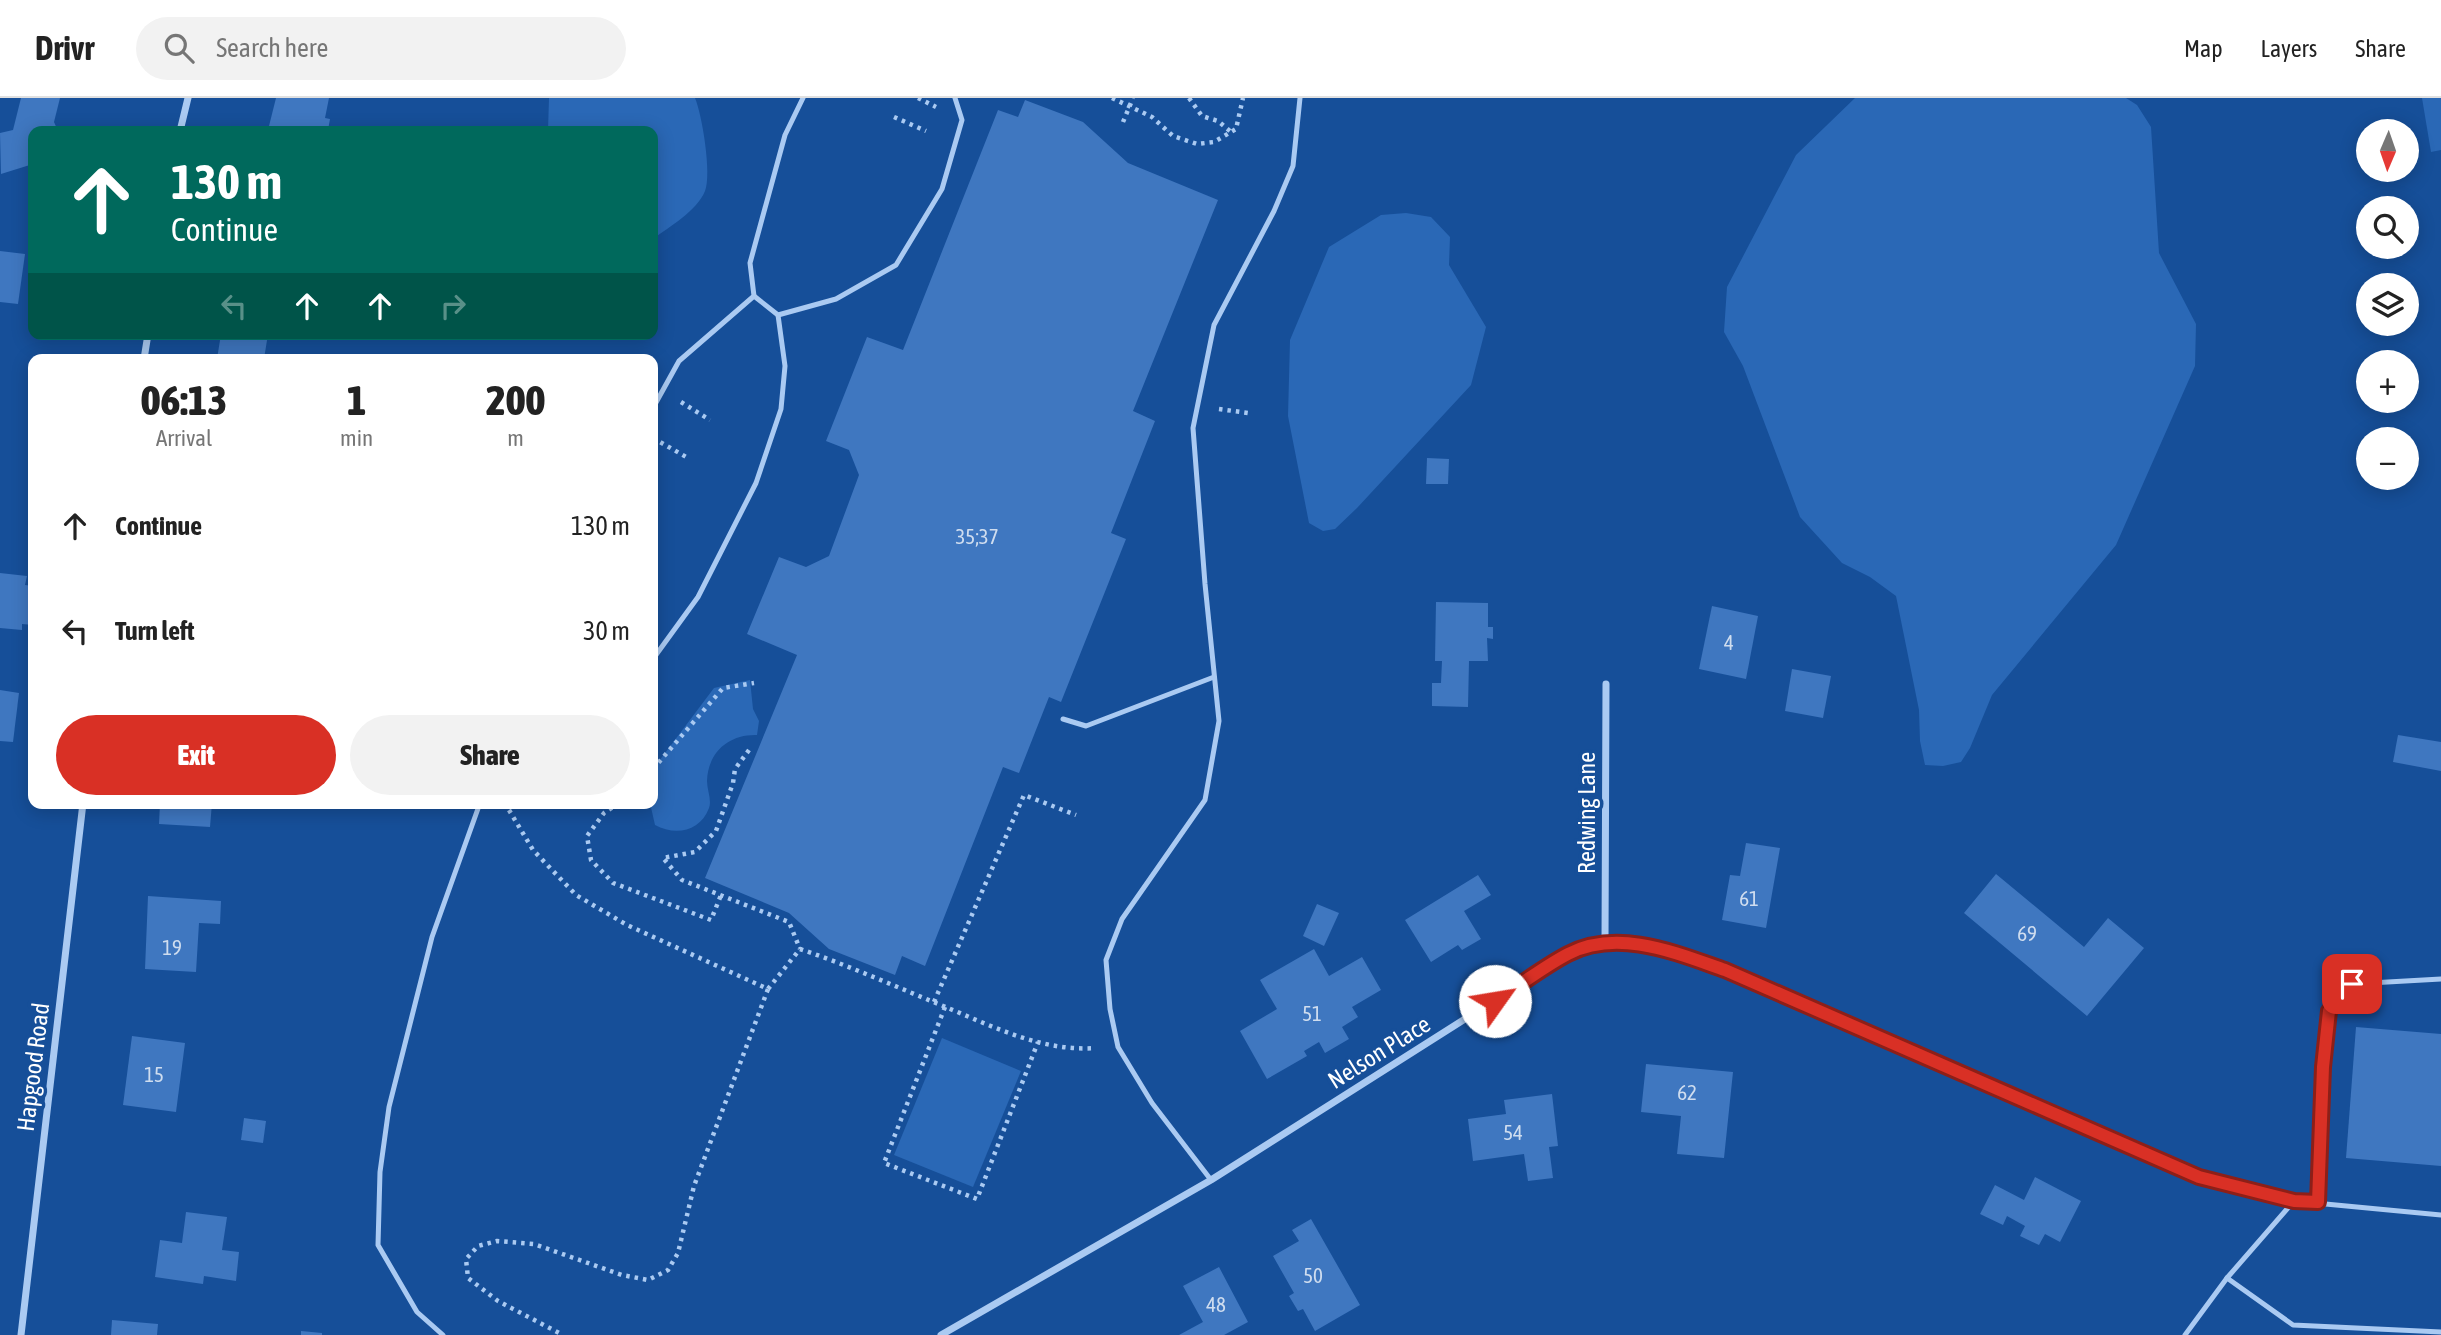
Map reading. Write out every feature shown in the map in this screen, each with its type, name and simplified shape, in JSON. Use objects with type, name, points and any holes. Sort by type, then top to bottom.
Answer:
[{"type":"street","points":[[181,126],[188,98]]},
{"type":"street","name":"Redwing Lane","points":[[1605,943],[1606,684]]},
{"type":"street","name":"Hapgood Road","points":[[21,1335],[82,809]]},
{"type":"street","name":"Nelson Place","points":[[941,1335],[1211,1180],[1569,953],[1595,944],[1653,947],[1725,970],[2168,1163]]},
{"type":"lane","points":[[658,652],[698,597],[755,483],[781,410],[785,366],[778,315],[754,296],[750,263],[785,135],[803,98]]},
{"type":"lane","points":[[778,315],[836,299],[896,265],[942,189],[962,120],[955,98]]},
{"type":"lane","points":[[1211,1180],[1152,1103],[1118,1047],[1106,960],[1122,919],[1205,800],[1219,721],[1192,428],[1214,325],[1274,211],[1293,166],[1300,98]]},
{"type":"lane","points":[[658,399],[679,361],[754,296]]},
{"type":"lane","points":[[1063,719],[1086,726],[1214,677]]},
{"type":"lane","points":[[443,1335],[417,1312],[378,1245],[380,1172],[389,1107],[432,937],[478,809]]},
{"type":"lane","points":[[2318,1202],[2323,1067],[2329,1011],[2352,984],[2441,979]]},
{"type":"lane","points":[[2168,1163],[2199,1177],[2294,1201],[2441,1214]]},
{"type":"lane","points":[[2185,1335],[2227,1278],[2294,1201]]},
{"type":"lane","points":[[2227,1278],[2292,1325],[2410,1333],[2441,1332]]},
{"type":"path","points":[[1112,98],[1152,117],[1173,136],[1197,144],[1214,142],[1236,129],[1244,98]]},
{"type":"path","points":[[1124,122],[1133,98]]},
{"type":"path","points":[[1189,98],[1202,116],[1217,121],[1231,132]]},
{"type":"path","points":[[894,117],[926,131]]},
{"type":"path","points":[[663,390],[710,420]]},
{"type":"path","points":[[1218,409],[1248,413]]},
{"type":"path","points":[[658,442],[688,458]]},
{"type":"path","points":[[658,763],[723,688],[754,683]]},
{"type":"path","points":[[748,750],[735,769],[733,783],[716,831],[695,852],[663,858],[682,880],[789,922],[800,949],[838,962],[1012,1035],[1071,1050],[1118,1047]]},
{"type":"path","points":[[934,1002],[1024,795],[1076,815]]},
{"type":"path","points":[[610,809],[587,836],[591,860],[613,883],[711,920],[721,895]]},
{"type":"path","points":[[509,810],[533,850],[576,895],[627,925],[768,989]]},
{"type":"path","points":[[563,1335],[498,1301],[468,1278],[466,1259],[478,1246],[497,1241],[534,1244],[622,1275],[648,1280],[668,1270],[678,1252],[694,1186],[768,989],[800,949]]},
{"type":"path","points":[[945,1007],[884,1163],[977,1199],[1038,1042]]},
{"type":"shaded area","points":[[549,98],[695,98],[707,159],[705,191],[696,205],[658,235],[658,126],[548,126]]},
{"type":"shaded area","points":[[1855,98],[2126,98],[2137,105],[2151,127],[2159,253],[2196,324],[2195,366],[2116,545],[1992,695],[1970,748],[1961,762],[1943,766],[1925,765],[1920,741],[1919,710],[1896,596],[1870,577],[1842,563],[1800,517],[1743,366],[1724,332],[1727,287],[1796,155]]},
{"type":"shaded area","points":[[2422,98],[2441,98],[2441,150],[2431,152]]},
{"type":"shaded area","points":[[1406,213],[1431,217],[1450,237],[1449,265],[1486,327],[1471,385],[1357,508],[1335,529],[1323,531],[1309,523],[1288,416],[1290,340],[1329,247],[1381,215]]},
{"type":"shaded area","points":[[750,680],[753,709],[759,721],[757,735],[729,741],[716,753],[708,771],[710,805],[700,822],[679,831],[655,825],[651,809],[658,809],[658,762],[714,688]]},
{"type":"shaded area","points":[[942,1038],[1021,1071],[973,1187],[894,1155]]},
{"type":"building","points":[[21,98],[60,98],[54,122],[56,126],[28,126],[28,166],[1,174],[0,133],[13,130]]},
{"type":"building","points":[[276,98],[329,98],[325,118],[330,119],[329,126],[269,126]]},
{"type":"building","points":[[1025,100],[1083,122],[1128,163],[1218,200],[1133,411],[1155,421],[1111,533],[1126,539],[1061,702],[1049,697],[1019,773],[1003,767],[925,966],[902,956],[895,975],[829,949],[789,913],[705,878],[797,655],[747,634],[779,557],[806,567],[829,556],[859,475],[849,450],[826,441],[867,337],[903,350],[998,110],[1018,117]]},
{"type":"building","points":[[0,251],[25,254],[18,304],[0,302]]},
{"type":"building","points":[[220,340],[267,340],[265,354],[218,354]]},
{"type":"building","points":[[1427,458],[1449,459],[1448,484],[1426,484]]},
{"type":"building","points":[[0,573],[27,576],[25,585],[28,585],[28,625],[22,624],[22,630],[0,628]]},
{"type":"building","points":[[1436,602],[1488,603],[1488,627],[1493,627],[1493,639],[1487,638],[1488,661],[1469,661],[1468,707],[1432,706],[1432,683],[1441,683],[1442,661],[1435,661]]},
{"type":"building","points":[[1712,606],[1758,616],[1746,679],[1699,669]]},
{"type":"building","points":[[1792,669],[1831,676],[1823,718],[1785,711]]},
{"type":"building","points":[[0,690],[19,693],[13,742],[0,741]]},
{"type":"building","points":[[2398,735],[2441,742],[2441,771],[2393,762]]},
{"type":"building","points":[[160,809],[212,809],[210,827],[159,824]]},
{"type":"building","points":[[1746,843],[1780,848],[1766,928],[1722,920],[1730,875],[1740,876]]},
{"type":"building","points":[[1996,874],[2084,947],[2108,918],[2144,948],[2087,1016],[1964,913]]},
{"type":"building","points":[[1478,875],[1491,895],[1464,911],[1481,939],[1462,950],[1458,945],[1431,962],[1405,920]]},
{"type":"building","points":[[148,896],[221,901],[220,924],[199,923],[196,972],[145,969]]},
{"type":"building","points":[[1317,904],[1339,913],[1324,946],[1303,936]]},
{"type":"building","points":[[1314,949],[1329,976],[1362,957],[1381,990],[1352,1007],[1358,1017],[1342,1027],[1349,1039],[1325,1053],[1319,1042],[1304,1051],[1307,1056],[1267,1079],[1240,1031],[1277,1009],[1260,980]]},
{"type":"building","points":[[2356,1027],[2441,1034],[2441,1166],[2346,1158]]},
{"type":"building","points":[[132,1036],[185,1043],[176,1112],[123,1105]]},
{"type":"building","points":[[1646,1064],[1733,1072],[1724,1158],[1677,1154],[1681,1116],[1641,1112]]},
{"type":"building","points":[[1552,1094],[1558,1146],[1549,1147],[1553,1178],[1528,1181],[1524,1154],[1473,1161],[1468,1119],[1506,1114],[1504,1100]]},
{"type":"building","points":[[244,1118],[266,1121],[263,1143],[241,1140]]},
{"type":"building","points":[[2035,1177],[2081,1201],[2060,1242],[2045,1234],[2039,1245],[2020,1236],[2025,1226],[2007,1216],[2003,1225],[1980,1214],[1995,1185],[2024,1200]]},
{"type":"building","points":[[186,1212],[227,1217],[222,1250],[239,1252],[236,1281],[204,1276],[203,1284],[155,1277],[160,1240],[182,1243]]},
{"type":"building","points":[[1311,1219],[1360,1305],[1315,1331],[1303,1309],[1298,1311],[1289,1296],[1294,1293],[1273,1256],[1299,1241],[1292,1230]]},
{"type":"building","points":[[1219,1267],[1248,1322],[1224,1335],[1179,1335],[1203,1322],[1183,1286]]},
{"type":"building","points":[[112,1320],[158,1324],[157,1335],[111,1335]]},
{"type":"building","points":[[301,1331],[322,1333],[322,1335],[301,1335]]},
{"type":"route","points":[[1495,1001],[1569,953],[1595,944],[1653,947],[1725,970],[2199,1177],[2294,1201],[2318,1202],[2323,1067],[2329,1011],[2352,984]]}]
